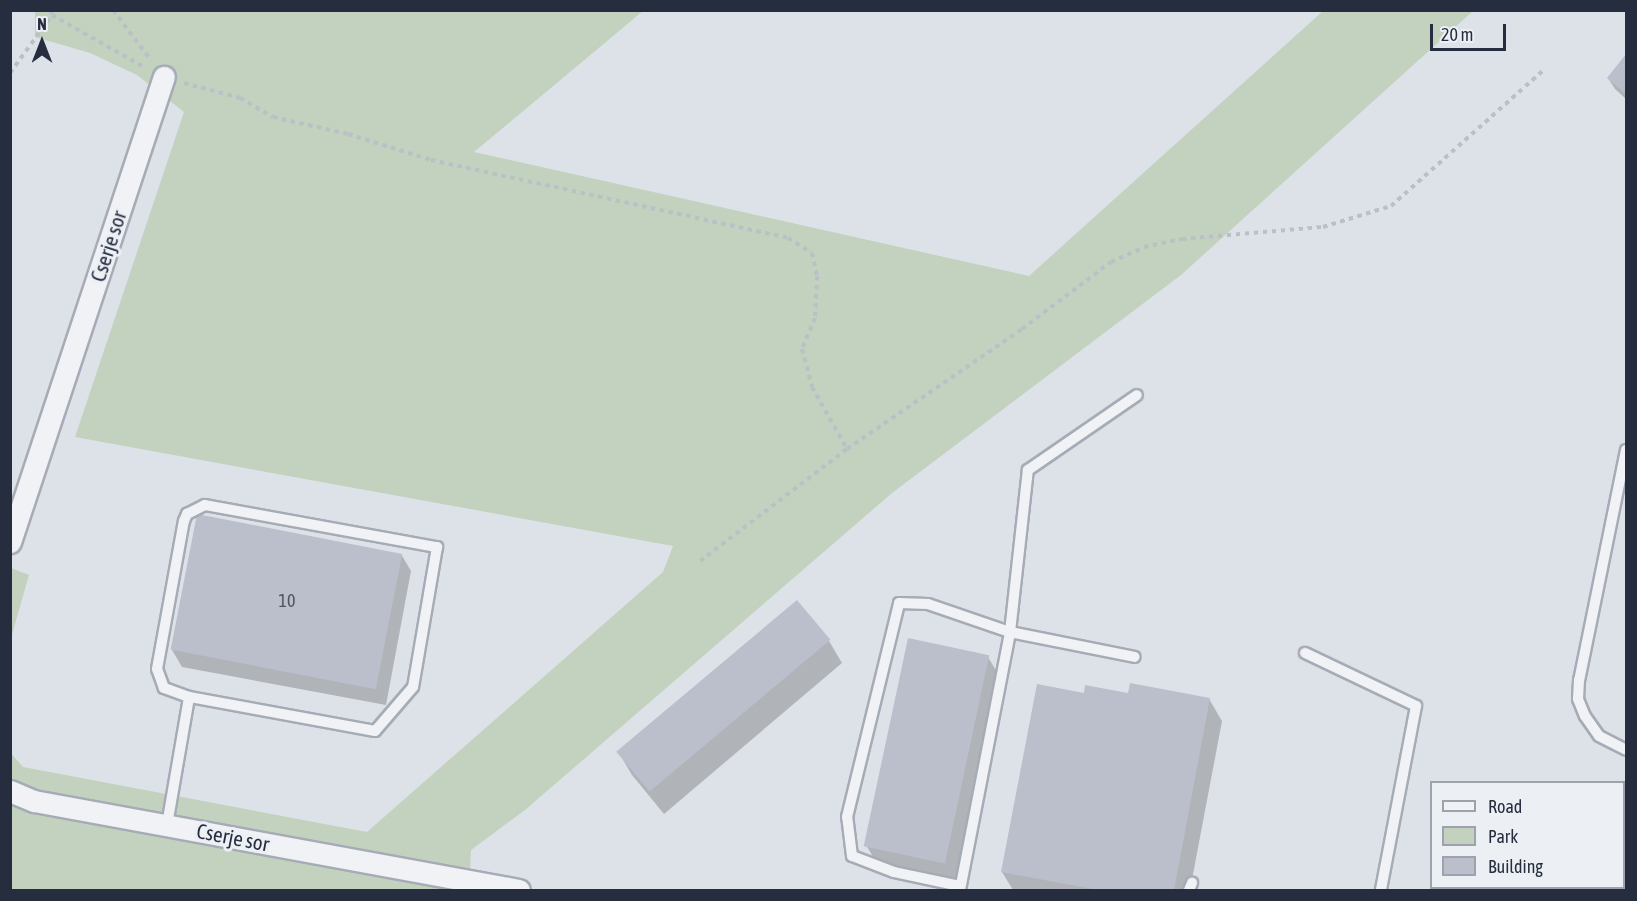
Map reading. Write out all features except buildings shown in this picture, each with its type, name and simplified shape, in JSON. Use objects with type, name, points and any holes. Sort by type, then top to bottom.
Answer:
[{"type":"street","name":"Cserje sor","points":[[10,542],[165,77]]},
{"type":"street","name":"Cserje sor","points":[[10,791],[34,801],[167,825],[453,885],[519,891]]},
{"type":"lane","points":[[1135,657],[1010,633],[928,604],[899,603],[847,817],[852,856],[894,872],[960,888],[1010,633],[1028,470],[1137,395]]},
{"type":"lane","points":[[1626,450],[1579,680],[1578,699],[1585,716],[1599,736],[1626,750]]},
{"type":"lane","points":[[206,505],[437,547],[412,687],[375,731],[189,697],[164,688],[157,669],[184,521],[187,514],[196,508],[206,505]]},
{"type":"lane","points":[[1305,653],[1416,706],[1381,891]]},
{"type":"lane","points":[[167,825],[189,697]]},
{"type":"path","points":[[113,10],[165,77]]},
{"type":"path","points":[[10,73],[51,13],[165,77],[240,98],[273,117],[348,134],[431,160],[789,238],[812,253],[817,276],[815,318],[802,349],[812,387],[847,449]]},
{"type":"path","points":[[700,561],[847,449],[1022,329],[1111,262],[1144,247],[1182,239],[1323,227],[1391,206],[1545,69]]},
{"type":"green space","points":[[35,11],[643,11],[474,152],[1029,276],[1323,11],[1473,11],[1181,275],[892,493],[525,810],[471,850],[469,890],[11,890],[10,752],[23,767],[367,832],[663,572],[673,546],[75,437],[184,112],[137,75],[90,53],[35,37]]},
{"type":"green space","points":[[10,568],[29,575],[11,638]]}]
